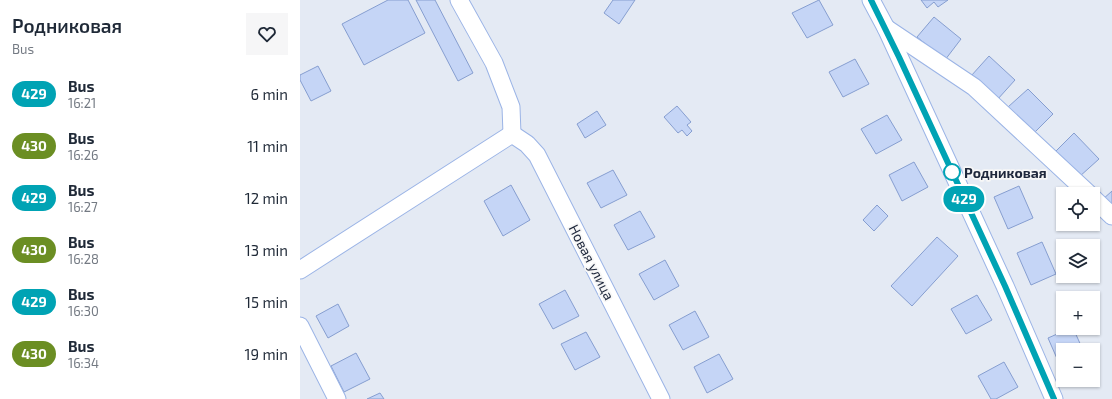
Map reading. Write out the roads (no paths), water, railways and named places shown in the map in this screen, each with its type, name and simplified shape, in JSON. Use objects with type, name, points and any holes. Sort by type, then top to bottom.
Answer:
[{"type":"street","points":[[300,270],[512,134],[511,107],[494,63],[459,0]]},
{"type":"street","points":[[871,0],[886,28],[1005,286],[1054,399]]},
{"type":"street","points":[[886,28],[974,87],[1081,187]]},
{"type":"street","name":"Новая улица","points":[[512,134],[527,144],[537,155],[661,399]]},
{"type":"street","points":[[1100,205],[1112,216]]},
{"type":"street","points":[[300,326],[337,399]]},
{"type":"place","name":"Родниковая","points":[[952,172]]}]
